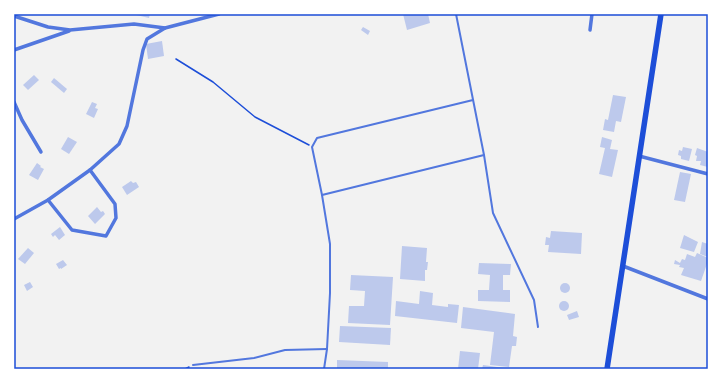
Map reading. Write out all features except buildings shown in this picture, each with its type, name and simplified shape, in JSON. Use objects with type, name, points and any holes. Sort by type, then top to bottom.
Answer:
[{"type":"main road","points":[[607,369],[661,14]]},
{"type":"street","points":[[14,219],[48,200],[90,170],[119,144],[127,126],[143,50],[147,39],[164,28],[219,14]]},
{"type":"street","points":[[590,30],[592,14]]},
{"type":"street","points":[[14,16],[48,27],[70,30],[134,24],[164,28]]},
{"type":"street","points":[[14,50],[70,30]]},
{"type":"street","points":[[14,102],[22,120],[41,152]]},
{"type":"street","points":[[639,156],[708,174]]},
{"type":"street","points":[[48,200],[72,230],[106,236],[116,218],[115,204],[90,170]]},
{"type":"street","points":[[623,266],[708,299]]},
{"type":"lane","points":[[456,14],[484,156],[493,213],[534,300],[538,327]]},
{"type":"lane","points":[[324,369],[330,293],[330,244],[312,147],[317,138],[473,100]]},
{"type":"lane","points":[[322,196],[484,156]]},
{"type":"lane","points":[[193,365],[254,358],[285,350],[326,348]]},
{"type":"path","points":[[176,60],[214,82],[255,117],[312,147]]}]
